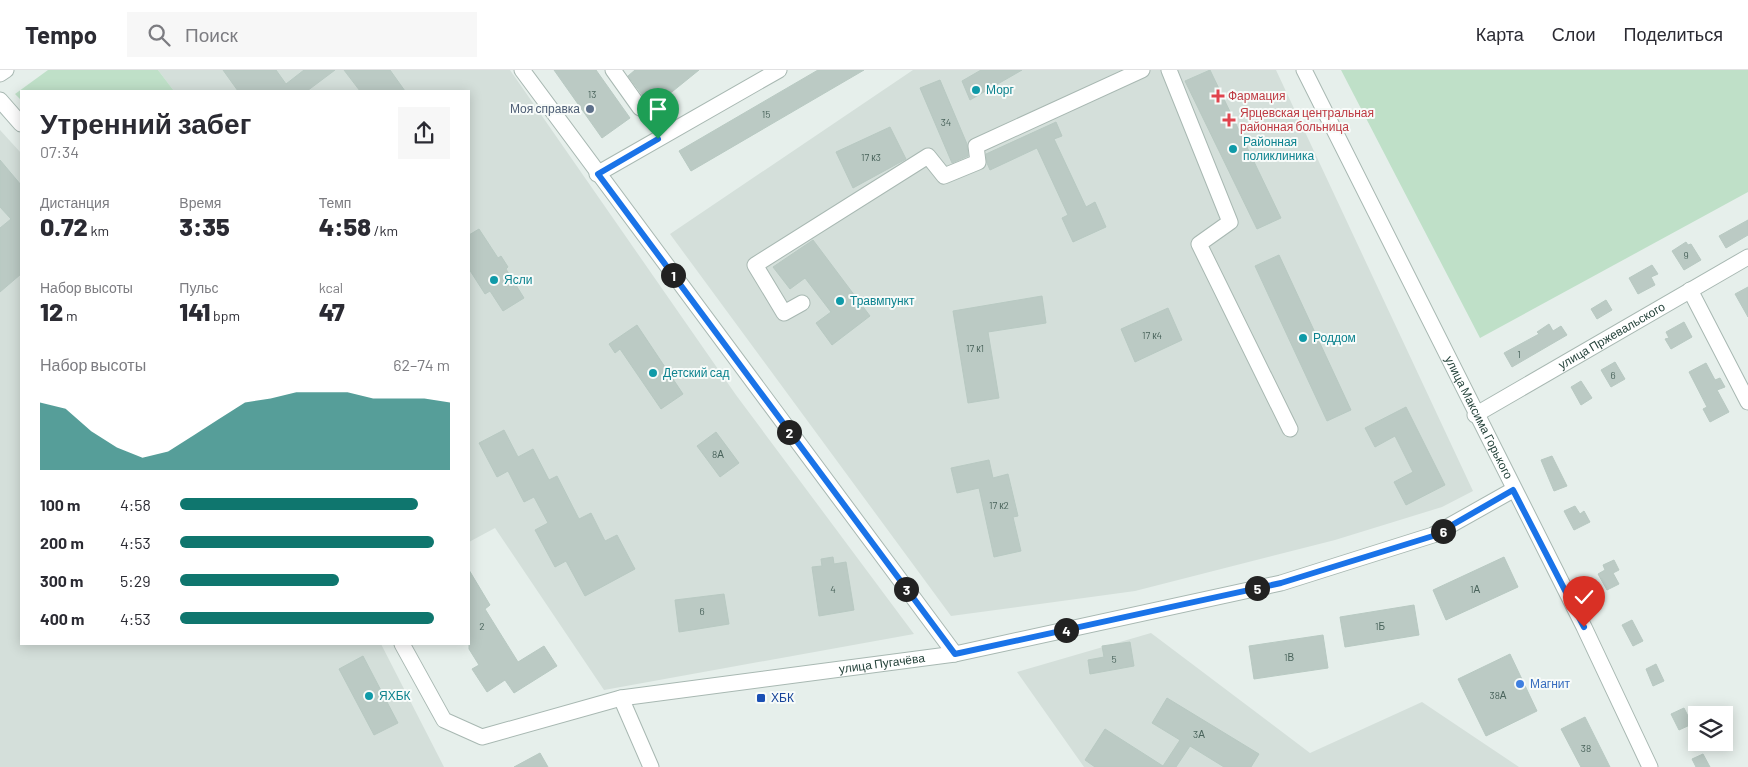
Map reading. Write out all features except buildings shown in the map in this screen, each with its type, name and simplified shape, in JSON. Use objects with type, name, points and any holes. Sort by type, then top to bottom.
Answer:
[{"type":"street","points":[[0,74],[6,70]]},
{"type":"street","points":[[522,70],[955,654]]},
{"type":"street","points":[[613,70],[640,108]]},
{"type":"street","points":[[598,174],[779,70]]},
{"type":"street","points":[[802,302],[784,313],[755,265],[928,156],[944,176],[978,162],[976,146],[1142,70]]},
{"type":"street","points":[[1169,70],[1230,222],[1199,244],[1290,429]]},
{"type":"street","name":"улица Максима Горького","points":[[1304,70],[1513,490],[1584,627],[1650,767]]},
{"type":"street","points":[[0,100],[20,123]]},
{"type":"street","name":"улица Пржевальского","points":[[1475,414],[1748,257]]},
{"type":"street","points":[[1690,290],[1748,402]]},
{"type":"street","name":"улица Пугачёва","points":[[403,645],[444,720],[482,737],[621,698],[955,654],[1281,583],[1433,536],[1513,490]]},
{"type":"street","points":[[621,698],[651,767]]},
{"type":"shaded area","points":[[158,70],[510,70],[736,395],[914,634],[604,690],[495,528],[470,541],[470,90],[173,90]]},
{"type":"shaded area","points":[[913,70],[1276,70],[1473,491],[1442,507],[1335,540],[1135,591],[951,616],[670,234]]},
{"type":"shaded area","points":[[0,130],[20,152],[20,645],[382,645],[444,767],[0,767]]},
{"type":"shaded area","points":[[1151,633],[1310,753],[1422,702],[1519,767],[1084,767],[1017,672]]},
{"type":"green space","points":[[48,70],[158,70],[173,90],[20,90]]},
{"type":"green space","points":[[1341,70],[1748,70],[1748,192],[1480,338]]},
{"type":"green space","points":[[20,90],[20,99],[15,94]]},
{"type":"place","name":"Морг","points":[[976,90]]},
{"type":"place","name":"Фармация","points":[[1218,96]]},
{"type":"place","name":"Моя справка","points":[[590,109]]},
{"type":"place","name":"Ярцевская центральная районная больница","points":[[1229,120]]},
{"type":"place","name":"Районная поликлиника","points":[[1233,149]]},
{"type":"place","name":"Ясли","points":[[494,280]]},
{"type":"place","name":"Травмпункт","points":[[840,301]]},
{"type":"place","name":"Роддом","points":[[1303,338]]},
{"type":"place","name":"Детский сад","points":[[653,373]]},
{"type":"place","name":"Магнит","points":[[1520,684]]},
{"type":"place","name":"ЯХБК","points":[[369,696]]},
{"type":"place","name":"ХБК","points":[[761,698]]},
{"type":"route","points":[[658,139],[598,174],[955,654],[1281,583],[1433,536],[1513,490],[1584,627]]}]
